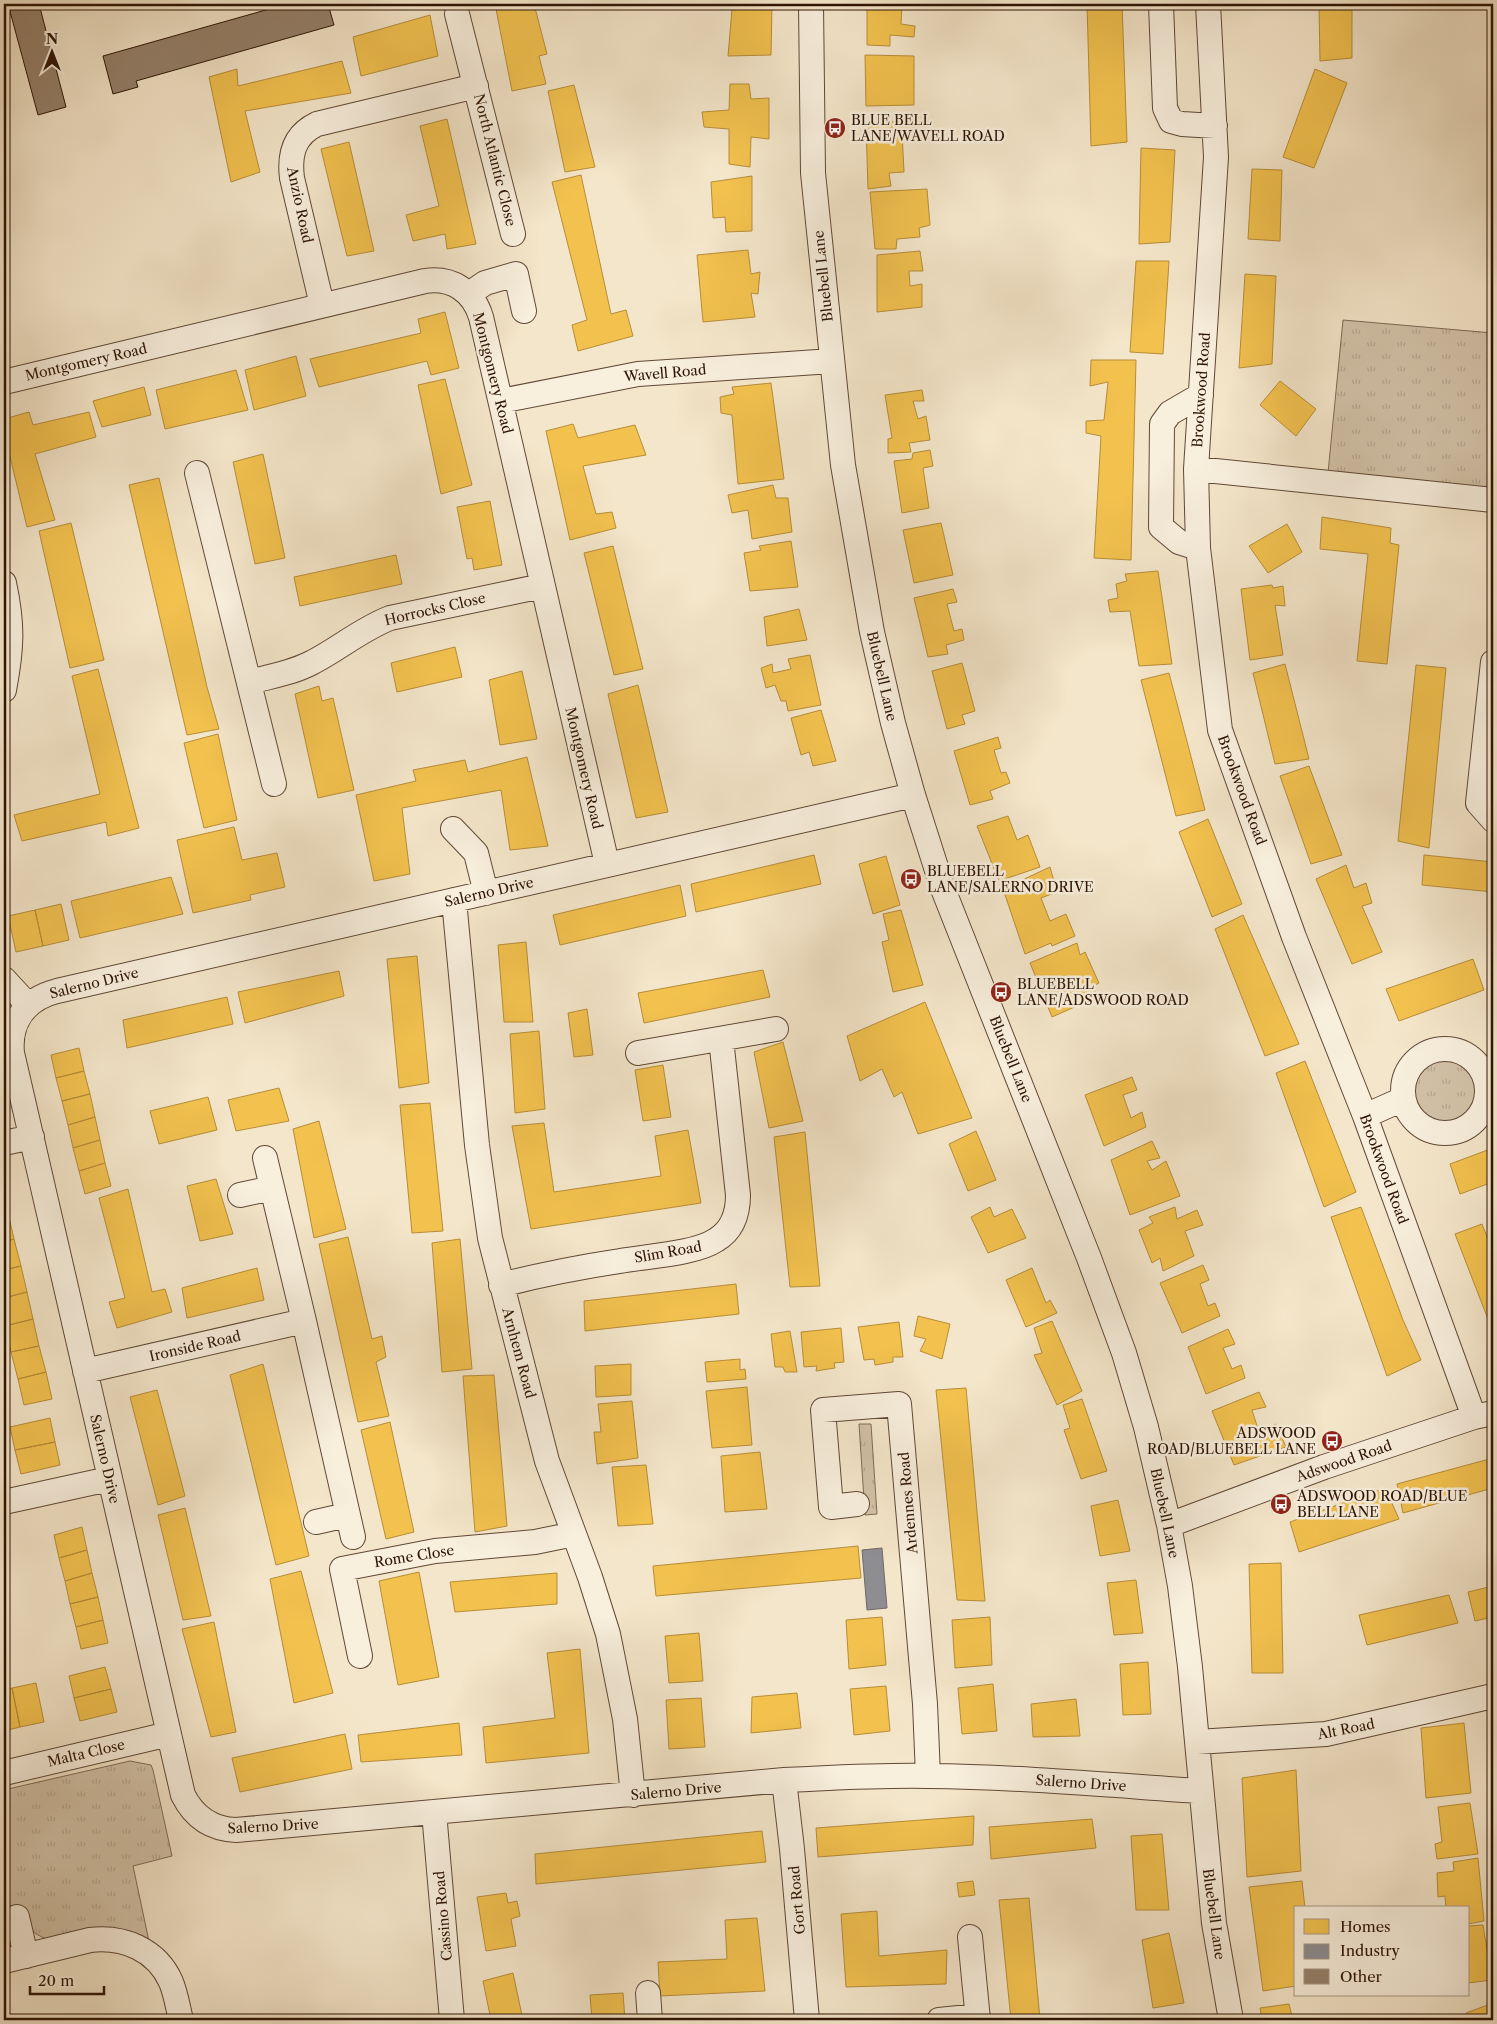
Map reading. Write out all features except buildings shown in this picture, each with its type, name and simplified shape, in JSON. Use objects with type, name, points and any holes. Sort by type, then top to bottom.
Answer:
[{"type":"street","name":"Bluebell Lane","points":[[811,4],[813,174],[843,465],[867,605],[883,682],[913,794],[943,889],[1080,1233],[1124,1352],[1146,1427],[1169,1525],[1186,1631],[1214,1922],[1231,2020]]},
{"type":"street","points":[[1160,4],[1163,98],[1170,121],[1182,124],[1215,126]]},
{"type":"street","name":"Brookwood Road","points":[[1208,4],[1216,156],[1196,469],[1198,548],[1220,730],[1294,937],[1484,1415]]},
{"type":"street","name":"North Atlantic Close","points":[[457,14],[513,234]]},
{"type":"street","name":"North Atlantic Close","points":[[357,115],[476,86]]},
{"type":"street","name":"Anzio Road","points":[[322,305],[292,178],[292,151],[296,142],[309,128],[317,124],[357,115]]},
{"type":"street","points":[[469,294],[485,283],[516,274],[524,311]]},
{"type":"street","name":"Montgomery Road","points":[[4,382],[433,280],[449,282],[464,289],[478,308],[481,317],[607,864]]},
{"type":"street","name":"Wavell Road","points":[[501,401],[638,374],[832,361]]},
{"type":"street","points":[[1198,548],[1179,542],[1162,527],[1162,424],[1170,413],[1201,395]]},
{"type":"street","points":[[1196,469],[1493,500]]},
{"type":"street","points":[[197,473],[274,784]]},
{"type":"street","points":[[4,583],[10,612],[12,637],[4,690]]},
{"type":"street","name":"Horrocks Close","points":[[250,682],[301,668],[367,628],[390,618],[542,586]]},
{"type":"street","points":[[1493,662],[1478,803],[1493,820]]},
{"type":"street","name":"Salerno Drive","points":[[913,794],[57,991],[41,996],[28,1005],[18,1017],[14,1026],[11,1044],[109,1479],[182,1789],[188,1804],[198,1817],[216,1828],[247,1830],[784,1780],[928,1776],[1200,1791]]},
{"type":"street","points":[[453,829],[476,854],[486,893]]},
{"type":"street","name":"Arnhem Road","points":[[454,900],[483,1197],[501,1284],[547,1460],[600,1606],[615,1662],[626,1718],[633,1795]]},
{"type":"street","points":[[4,979],[28,1005]]},
{"type":"street","points":[[638,1053],[776,1029]]},
{"type":"street","name":"Slim Road","points":[[501,1284],[601,1264],[691,1250],[710,1244],[724,1235],[737,1213],[738,1195],[721,1039]]},
{"type":"street","points":[[1364,1116],[1404,1099]]},
{"type":"street","points":[[4,1143],[32,1137]]},
{"type":"street","points":[[265,1158],[350,1526],[316,1522]]},
{"type":"street","points":[[240,1195],[272,1188]]},
{"type":"street","name":"Ironside Road","points":[[85,1371],[304,1321]]},
{"type":"street","name":"Ardennes Road","points":[[857,1504],[821,1508],[823,1410],[899,1404],[925,1704],[928,1776]]},
{"type":"street","name":"Adswood Road","points":[[1169,1525],[1324,1467],[1484,1415]]},
{"type":"street","points":[[4,1502],[109,1479]]},
{"type":"street","name":"Rome Close","points":[[360,1656],[342,1569],[435,1551],[535,1542],[574,1534]]},
{"type":"street","name":"Alt Road","points":[[1197,1742],[1326,1734],[1493,1696]]},
{"type":"street","name":"Malta Close","points":[[4,1773],[169,1734]]},
{"type":"street","name":"Gort Road","points":[[784,1780],[807,2020]]},
{"type":"street","name":"Cassino Road","points":[[434,1812],[452,2020]]},
{"type":"street","points":[[17,1917],[15,1959],[102,1939],[126,1942],[137,1946],[155,1960],[167,1974],[174,1990],[181,2020]]},
{"type":"street","points":[[939,2020],[978,2018],[970,1937]]},
{"type":"street","points":[[648,1993],[650,2020]]},
{"type":"green space","points":[[1343,320],[1493,333],[1493,500],[1327,483]]},
{"type":"green space","points":[[1445,1059],[1463,1065],[1471,1073],[1477,1091],[1471,1109],[1463,1117],[1445,1123],[1427,1117],[1419,1109],[1413,1091],[1419,1073],[1427,1065]]},
{"type":"green space","points":[[859,1424],[871,1424],[877,1514],[865,1515]]},
{"type":"green space","points":[[130,1761],[151,1765],[172,1856],[133,1866],[150,1946],[46,1939],[36,1934],[30,1927],[6,1919],[7,1942],[4,1947],[4,1831],[7,1823],[8,1789]]},
{"type":"place","name":"BLUE BELL LANE/WAVELL ROAD","points":[[835,128]]},
{"type":"place","name":"BLUEBELL LANE/SALERNO DRIVE","points":[[911,879]]},
{"type":"place","name":"BLUEBELL LANE/ADSWOOD ROAD","points":[[1001,992]]},
{"type":"place","name":"ADSWOOD ROAD/BLUEBELL LANE","points":[[1332,1441]]},
{"type":"place","name":"ADSWOOD ROAD/BLUE BELL LANE","points":[[1281,1504]]}]
